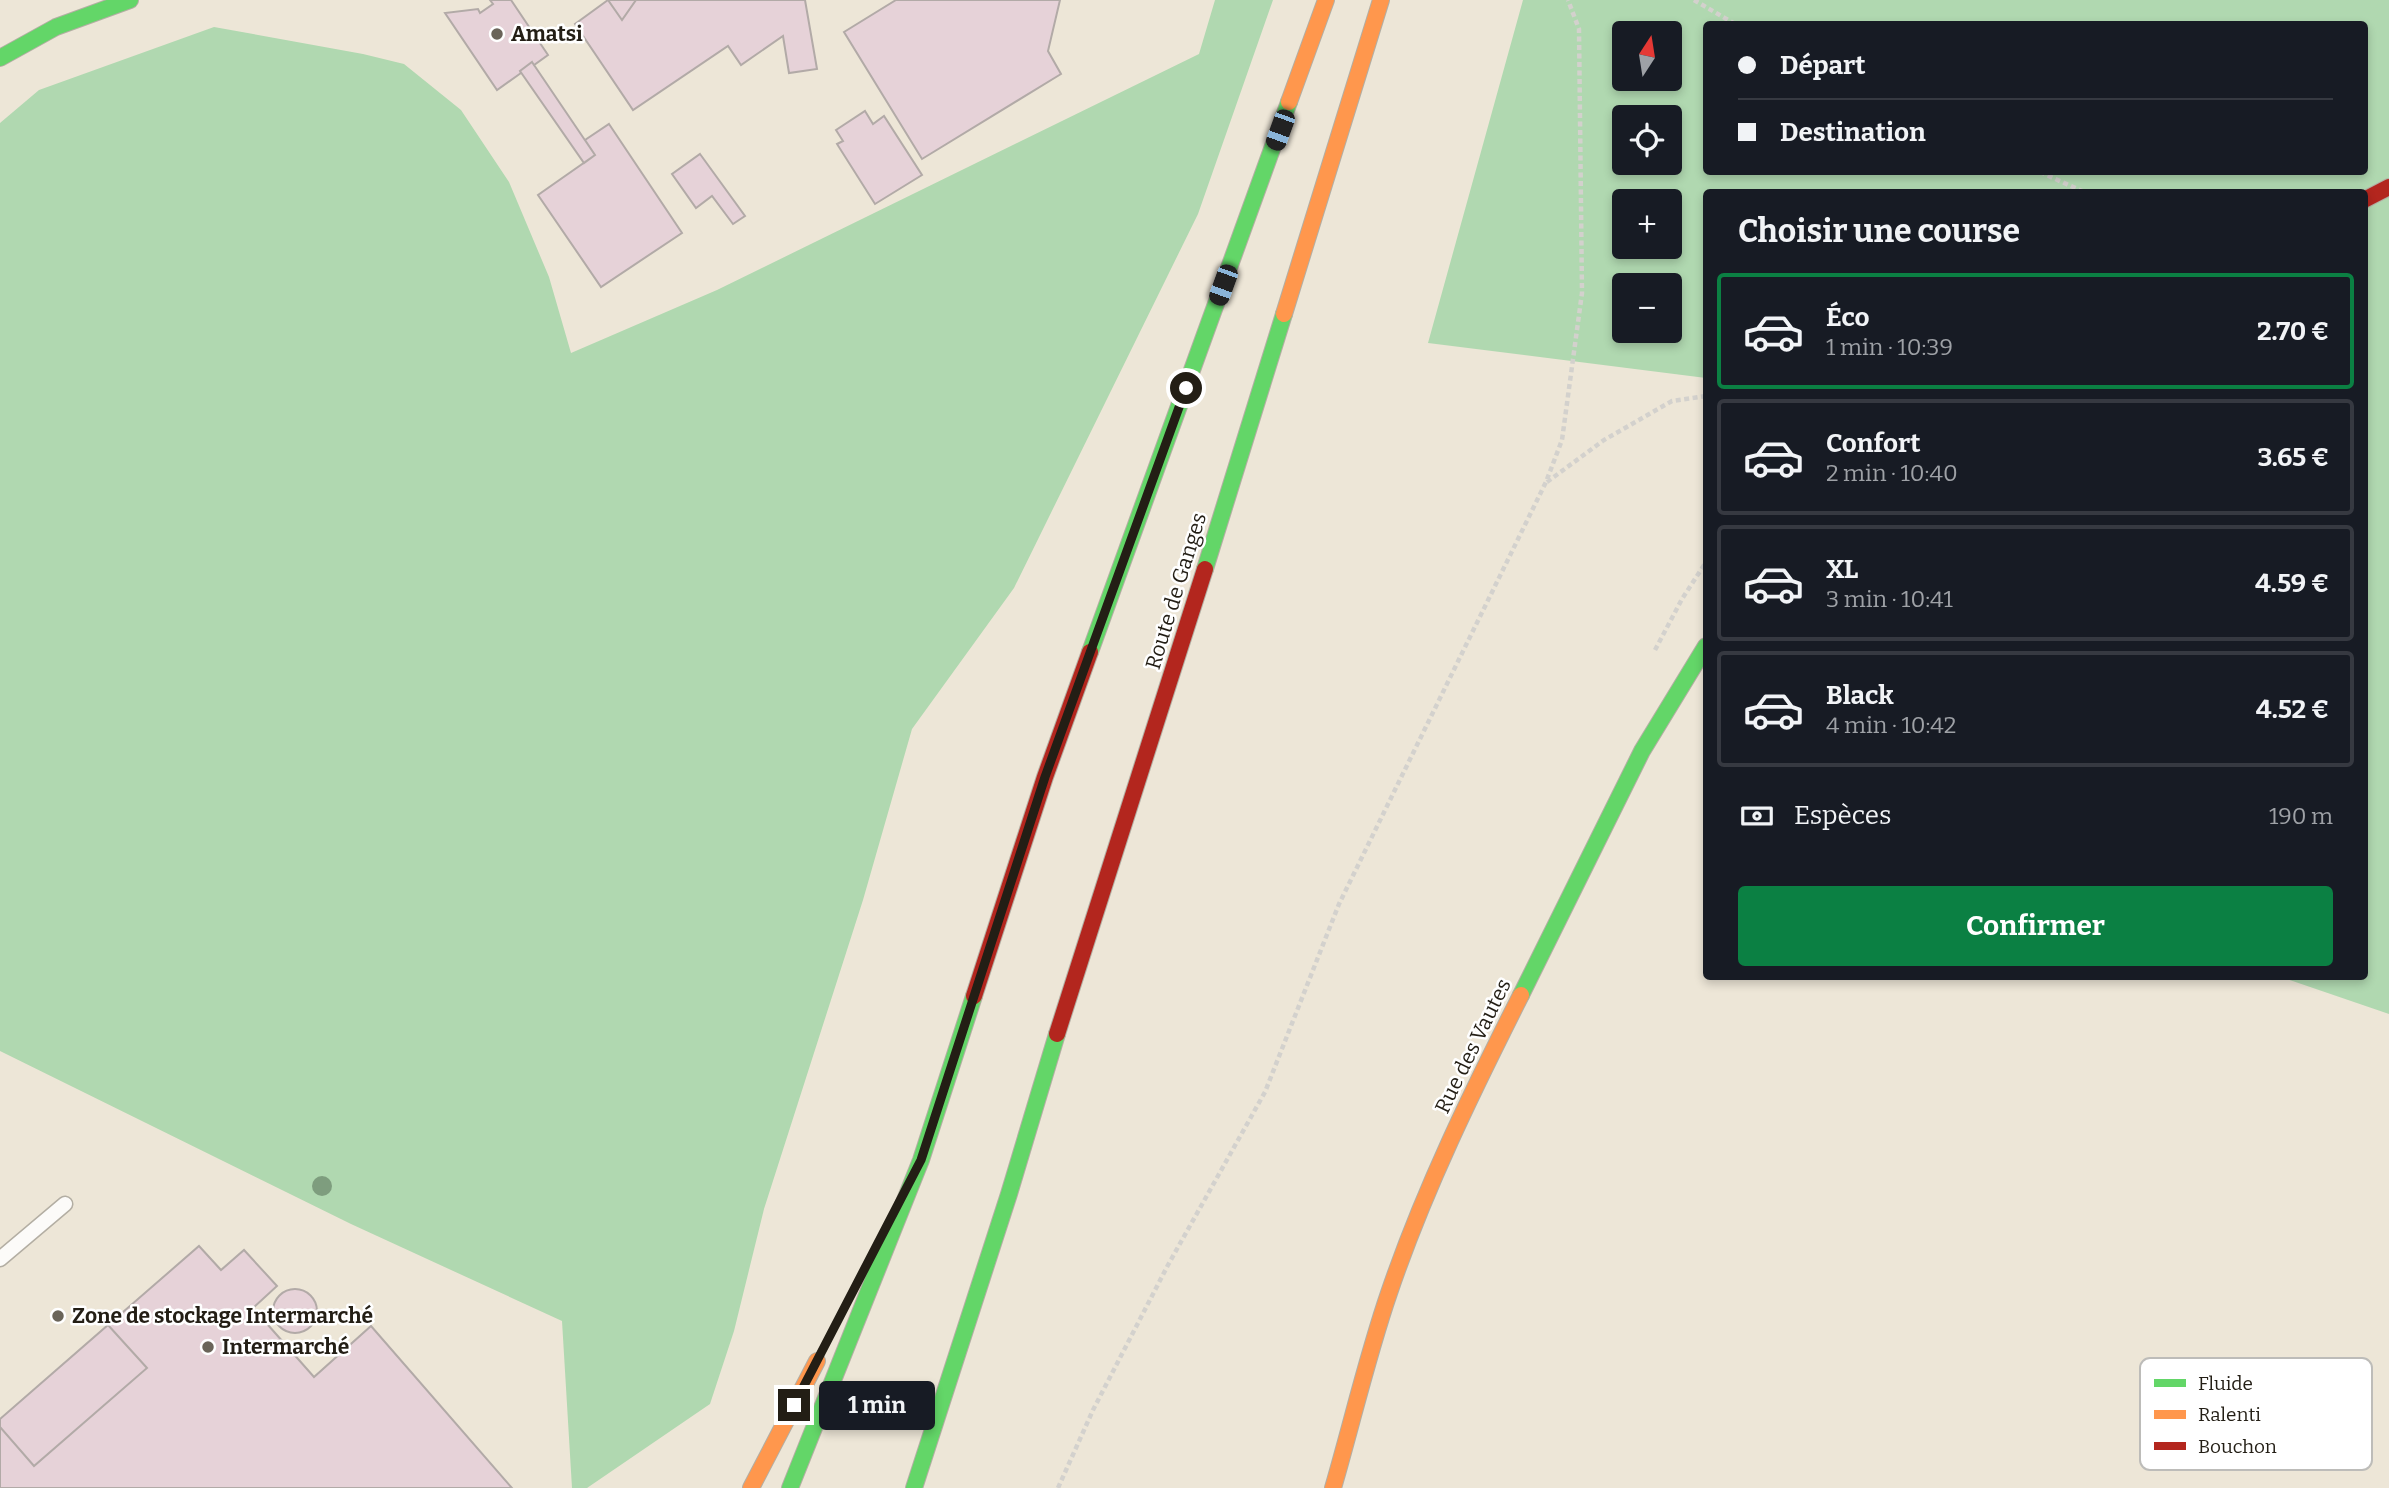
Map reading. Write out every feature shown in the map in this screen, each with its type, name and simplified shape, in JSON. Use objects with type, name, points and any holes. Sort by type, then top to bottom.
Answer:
[{"type":"main road","points":[[0,58],[57,27],[130,0]]},
{"type":"main road","points":[[790,1488],[921,1160],[1045,777],[1326,0]]},
{"type":"main road","name":"Route de Ganges","points":[[914,1488],[1009,1194],[1074,978],[1163,706],[1381,0]]},
{"type":"main road","points":[[2368,198],[2389,187]]},
{"type":"main road","name":"Rue des Vautes","points":[[1333,1488],[1389,1293],[1467,1103],[1642,751],[1703,651]]},
{"type":"main road","points":[[845,1307],[921,1160]]},
{"type":"main road","points":[[751,1488],[826,1344]]},
{"type":"lane","points":[[0,1259],[65,1204]]},
{"type":"path","points":[[1058,1488],[1093,1410],[1168,1265],[1265,1092],[1339,904],[1546,482],[1562,440],[1582,293],[1579,29],[1568,0]]},
{"type":"path","points":[[1694,0],[1730,21]]},
{"type":"path","points":[[2047,175],[2077,189]]},
{"type":"path","points":[[1546,482],[1604,440],[1672,401],[1703,396]]},
{"type":"green space","points":[[1215,0],[1273,0],[1198,214],[1014,588],[912,729],[863,900],[764,1209],[734,1331],[710,1404],[587,1488],[572,1488],[562,1321],[351,1224],[0,1051],[0,123],[39,90],[214,27],[404,64],[461,110],[509,182],[549,277],[571,353],[717,290],[1199,54]]},
{"type":"green space","points":[[1523,0],[2389,0],[2389,1014],[2290,980],[2368,980],[2368,189],[1703,189],[1703,378],[1428,343]]},
{"type":"building","name":"Amatsi","points":[[490,0],[511,0],[548,55],[534,65],[532,62],[497,90],[445,13],[478,9],[480,13],[493,4]]},
{"type":"building","points":[[608,0],[622,20],[636,0],[805,0],[817,69],[789,73],[783,36],[741,65],[728,46],[633,110],[575,24]]},
{"type":"building","points":[[608,0],[636,0],[622,20]]},
{"type":"building","points":[[896,0],[1060,0],[1048,51],[1061,74],[922,159],[844,32]]},
{"type":"building","points":[[532,62],[595,155],[584,163],[520,71]]},
{"type":"building","points":[[865,111],[873,124],[884,116],[922,175],[875,204],[837,144],[843,141],[836,130]]},
{"type":"building","points":[[609,124],[682,233],[601,287],[538,195],[595,155],[585,140]]},
{"type":"building","points":[[700,154],[745,216],[733,224],[712,196],[696,208],[672,174]]},
{"type":"building","name":"Intermarché","points":[[199,1246],[221,1270],[244,1250],[277,1286],[253,1308],[314,1377],[371,1326],[512,1488],[0,1488],[0,1427],[34,1466],[147,1368],[108,1325]]},
{"type":"building","points":[[295,1289],[311,1295],[317,1311],[311,1327],[295,1333],[279,1327],[273,1311],[279,1295]]},
{"type":"building","points":[[108,1325],[147,1368],[34,1466],[0,1427],[0,1419]]},
{"type":"traffic: fast","points":[[0,58],[56,27],[130,0]]},
{"type":"traffic: fast","points":[[1090,652],[1289,102]]},
{"type":"traffic: fast","points":[[1205,569],[1284,314]]},
{"type":"traffic: fast","points":[[1521,995],[1642,751],[1703,651]]},
{"type":"traffic: fast","points":[[790,1488],[921,1160],[974,996]]},
{"type":"traffic: fast","points":[[914,1488],[1009,1194],[1057,1034]]},
{"type":"traffic: slow","points":[[1289,102],[1326,0]]},
{"type":"traffic: slow","points":[[1284,314],[1381,0]]},
{"type":"traffic: slow","points":[[1333,1488],[1374,1341],[1403,1255],[1450,1142],[1521,995]]},
{"type":"traffic: slow","points":[[751,1488],[817,1361]]},
{"type":"traffic: jam","points":[[2368,198],[2389,187]]},
{"type":"traffic: jam","points":[[1057,1034],[1205,569]]},
{"type":"traffic: jam","points":[[974,996],[1045,777],[1090,652]]},
{"type":"place","name":"Amatsi","points":[[497,34]]},
{"type":"place","name":"Zone de stockage Intermarché","points":[[58,1316]]},
{"type":"place","name":"Intermarché","points":[[208,1347]]},
{"type":"route","points":[[794,1405],[921,1160],[1045,777],[1186,388]]}]
